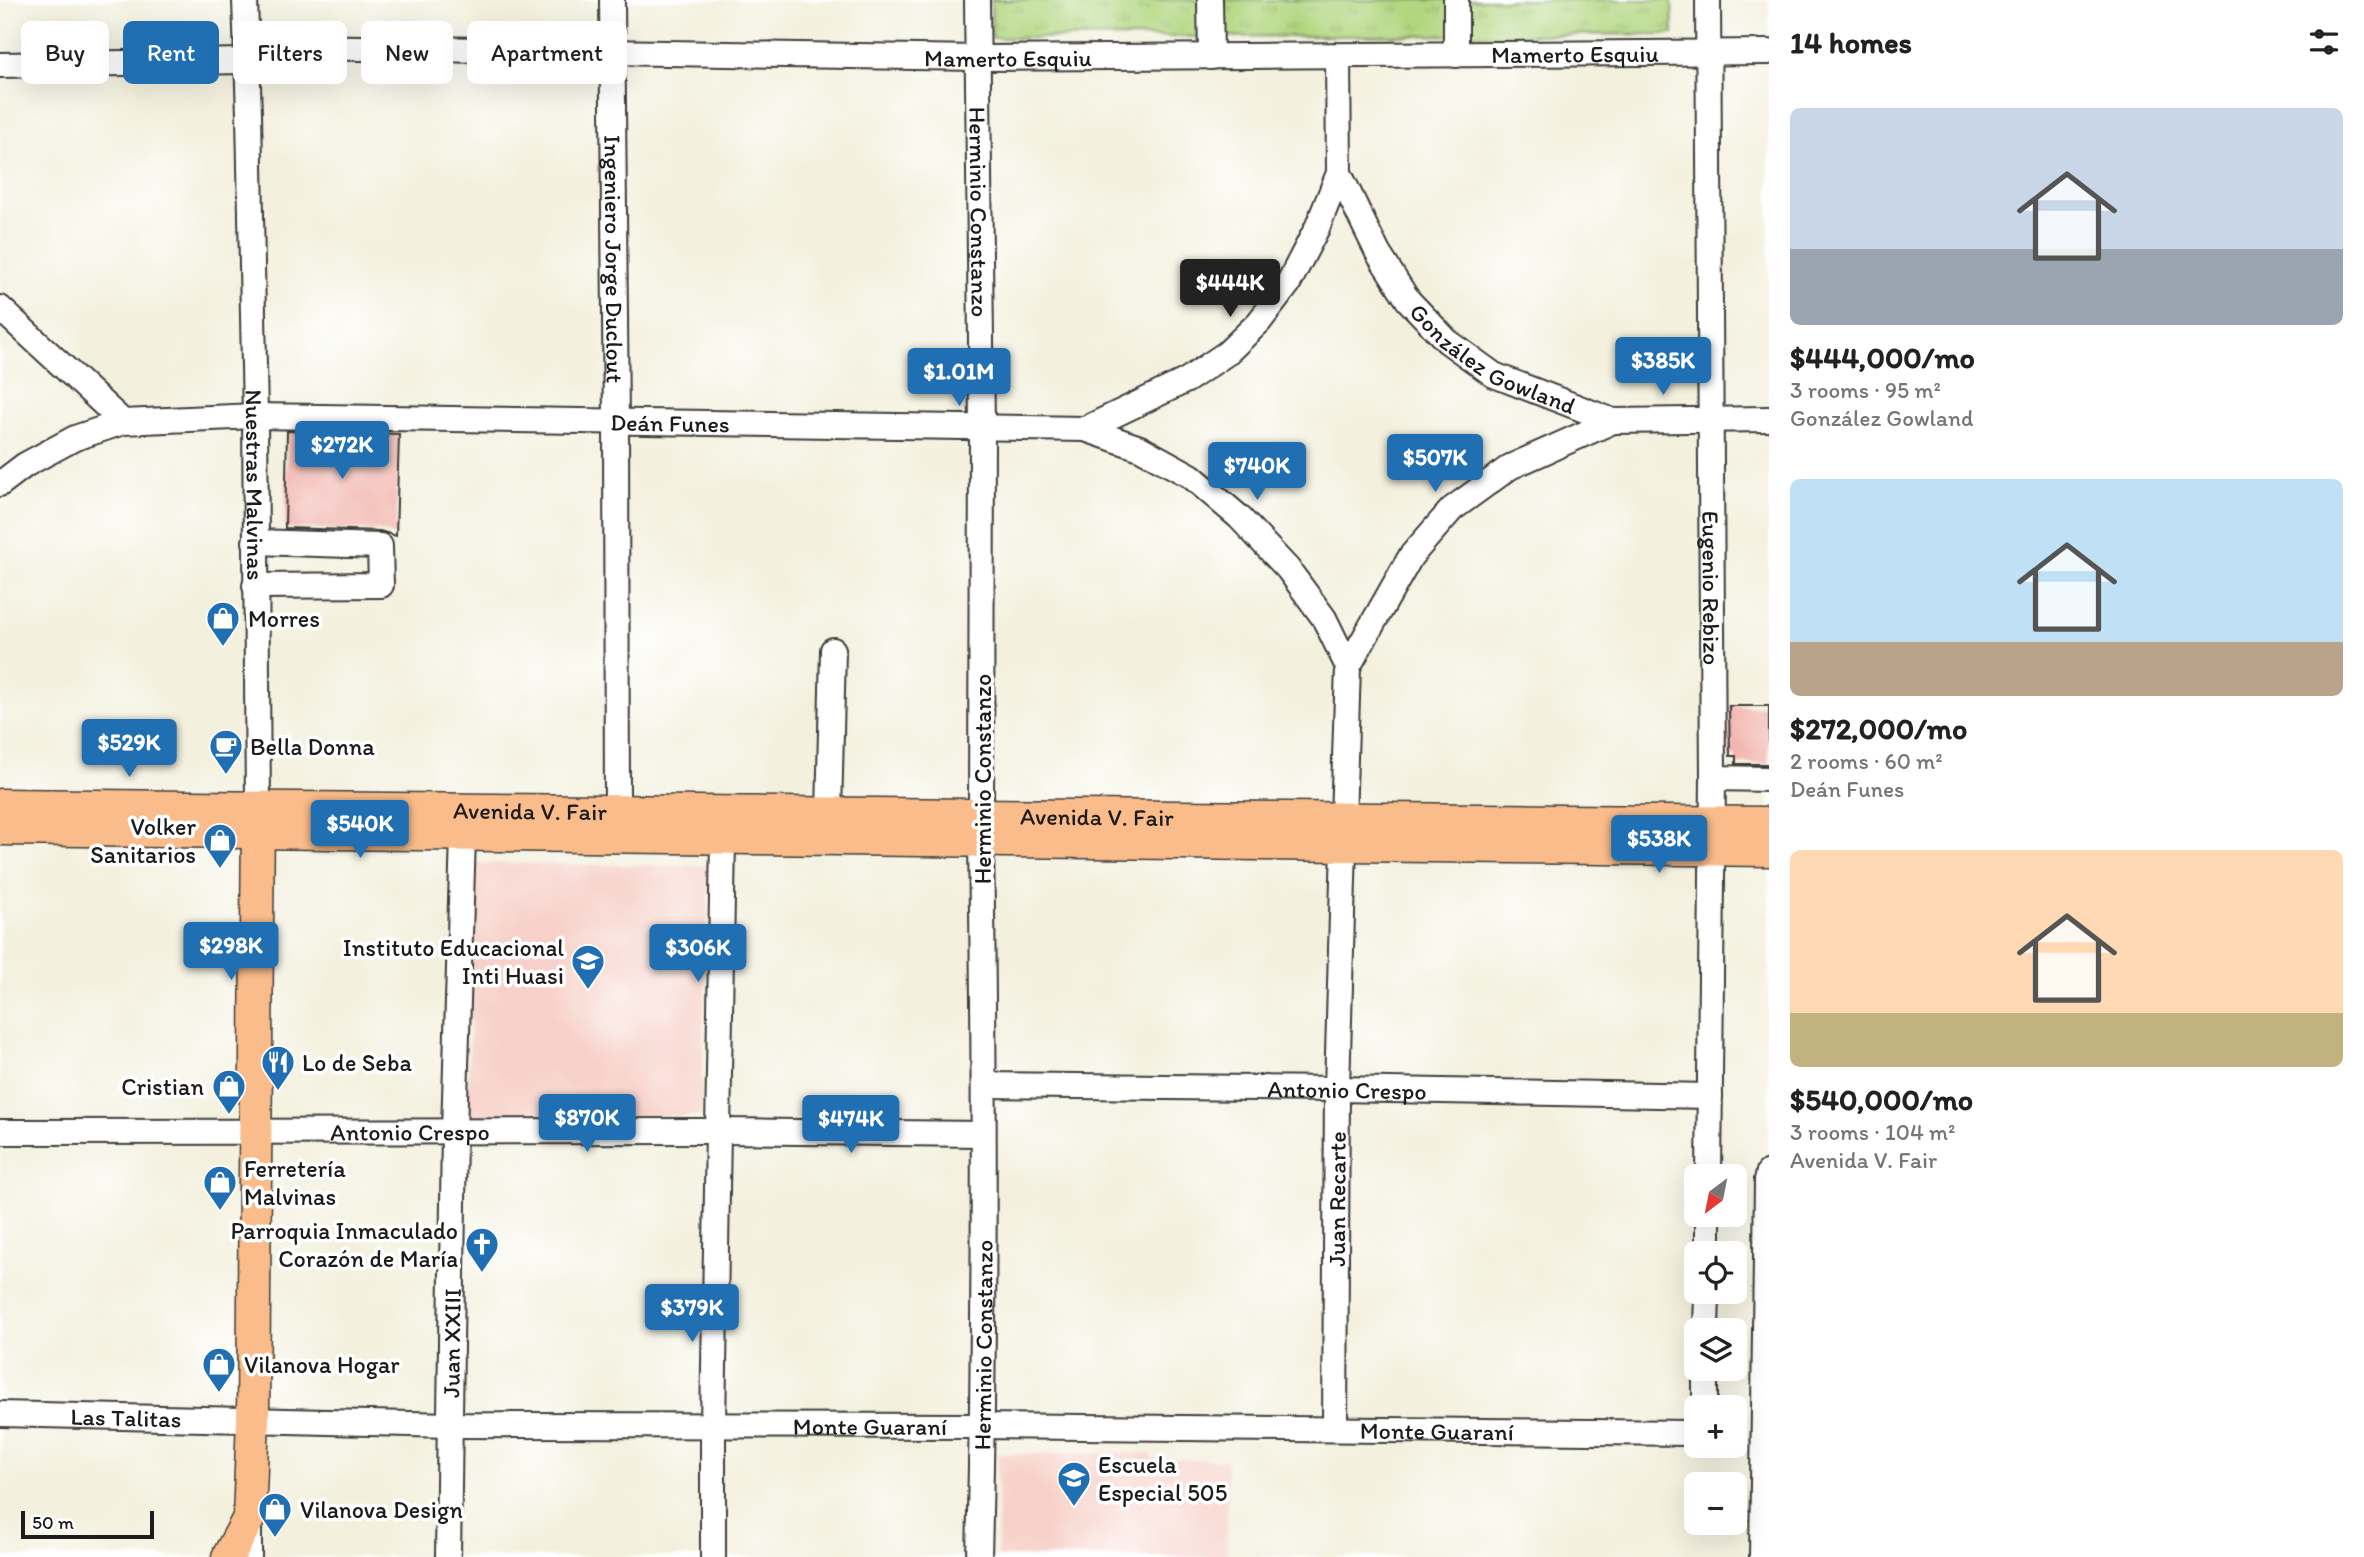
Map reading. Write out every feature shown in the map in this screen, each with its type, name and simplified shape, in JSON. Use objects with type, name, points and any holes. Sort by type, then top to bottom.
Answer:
[{"type":"main road","points":[[0,805],[258,820]]},
{"type":"main road","name":"Avenida V. Fair","points":[[258,820],[617,812],[829,813],[981,829]]},
{"type":"main road","name":"Avenida V. Fair","points":[[258,820],[463,836],[723,838],[981,829],[1344,832],[1713,837],[1769,850]]},
{"type":"main road","points":[[0,829],[258,820]]},
{"type":"main road","name":"Nuestras Malvinas","points":[[249,1518],[253,1419],[258,820]]},
{"type":"main road","name":"Avenida V. Fair","points":[[1713,837],[1769,823]]},
{"type":"main road","points":[[228,1557],[249,1518]]},
{"type":"street","name":"Nuestras Malvinas","points":[[245,0],[246,21]]},
{"type":"street","name":"Ingeniero Jorge Duclout","points":[[612,0],[612,21]]},
{"type":"street","name":"Herminio Constanzo","points":[[977,0],[982,426],[981,829],[985,1085],[979,1557]]},
{"type":"street","points":[[1210,0],[1211,57]]},
{"type":"street","points":[[1456,0],[1456,55]]},
{"type":"street","name":"Eugenio Rebizo","points":[[1708,0],[1713,778],[1709,1164]]},
{"type":"street","name":"Mamerto Esquiu","points":[[347,48],[467,49]]},
{"type":"street","name":"Mamerto Esquiu","points":[[627,51],[978,58],[1769,52]]},
{"type":"street","points":[[1085,429],[1187,380],[1227,353],[1259,322],[1287,284],[1317,228],[1339,173],[1338,56]]},
{"type":"street","name":"Mamerto Esquiu","points":[[0,65],[233,61]]},
{"type":"street","name":"Nuestras Malvinas","points":[[248,84],[255,416],[258,820]]},
{"type":"street","name":"Ingeniero Jorge Duclout","points":[[612,84],[617,812]]},
{"type":"street","name":"González Gowland","points":[[1339,173],[1378,253],[1408,300],[1447,341],[1494,375],[1613,421]]},
{"type":"street","points":[[0,308],[123,422]]},
{"type":"street","name":"Deán Funes","points":[[0,484],[25,465],[75,438],[123,422],[255,416],[1085,429]]},
{"type":"street","points":[[1613,421],[1769,419]]},
{"type":"street","name":"González Gowland","points":[[1348,667],[1411,556],[1452,509],[1510,467],[1613,421]]},
{"type":"street","points":[[1085,429],[1140,448],[1192,476],[1239,517],[1288,569],[1324,618],[1348,667]]},
{"type":"street","points":[[255,542],[380,546],[381,584],[255,586]]},
{"type":"street","points":[[829,813],[833,650]]},
{"type":"street","name":"Juan Recarte","points":[[1335,1429],[1337,1089],[1348,667]]},
{"type":"street","points":[[1713,778],[1769,779]]},
{"type":"street","name":"Juan XXIII","points":[[448,1557],[452,1425],[454,1132],[463,836]]},
{"type":"street","points":[[713,1557],[723,838]]},
{"type":"street","name":"Antonio Crespo","points":[[985,1085],[1710,1096]]},
{"type":"street","name":"Antonio Crespo","points":[[0,1132],[719,1131],[983,1134]]},
{"type":"street","points":[[1762,1557],[1769,1172]]},
{"type":"street","name":"Las Talitas","points":[[0,1414],[253,1419]]},
{"type":"street","name":"Monte Guaraní","points":[[253,1419],[452,1425],[982,1426],[1684,1433]]},
{"type":"street","name":"Nuestras Malvinas","points":[[249,1518],[249,1557]]},
{"type":"shaded area","name":"Instituto Educacional Inti Huasi","points":[[476,863],[709,866],[701,1116],[467,1117]]},
{"type":"shaded area","name":"Escuela Especial 505","points":[[1151,1453],[1152,1459],[1227,1460],[1227,1557],[998,1557],[997,1454]]},
{"type":"green space","points":[[991,0],[1672,0],[1673,34],[992,38]]},
{"type":"building","points":[[287,431],[399,434],[396,536],[380,531],[285,528]]},
{"type":"building","points":[[1729,706],[1769,706],[1769,764],[1736,764],[1736,756],[1730,756]]},
{"type":"place","name":"Morres","points":[[223,648]]},
{"type":"place","name":"Bella Donna","points":[[226,776]]},
{"type":"place","name":"Volker Sanitarios","points":[[220,870]]},
{"type":"place","name":"Instituto Educacional Inti Huasi","points":[[588,991]]},
{"type":"place","name":"Lo de Seba","points":[[278,1092]]},
{"type":"place","name":"Cristian","points":[[229,1116]]},
{"type":"place","name":"Ferretería Malvinas","points":[[220,1212]]},
{"type":"place","name":"Parroquia Inmaculado Corazón de María","points":[[482,1274]]},
{"type":"place","name":"Vilanova Hogar","points":[[219,1394]]},
{"type":"place","name":"Escuela Especial 505","points":[[1074,1508]]},
{"type":"place","name":"Vilanova Design","points":[[275,1539]]}]
